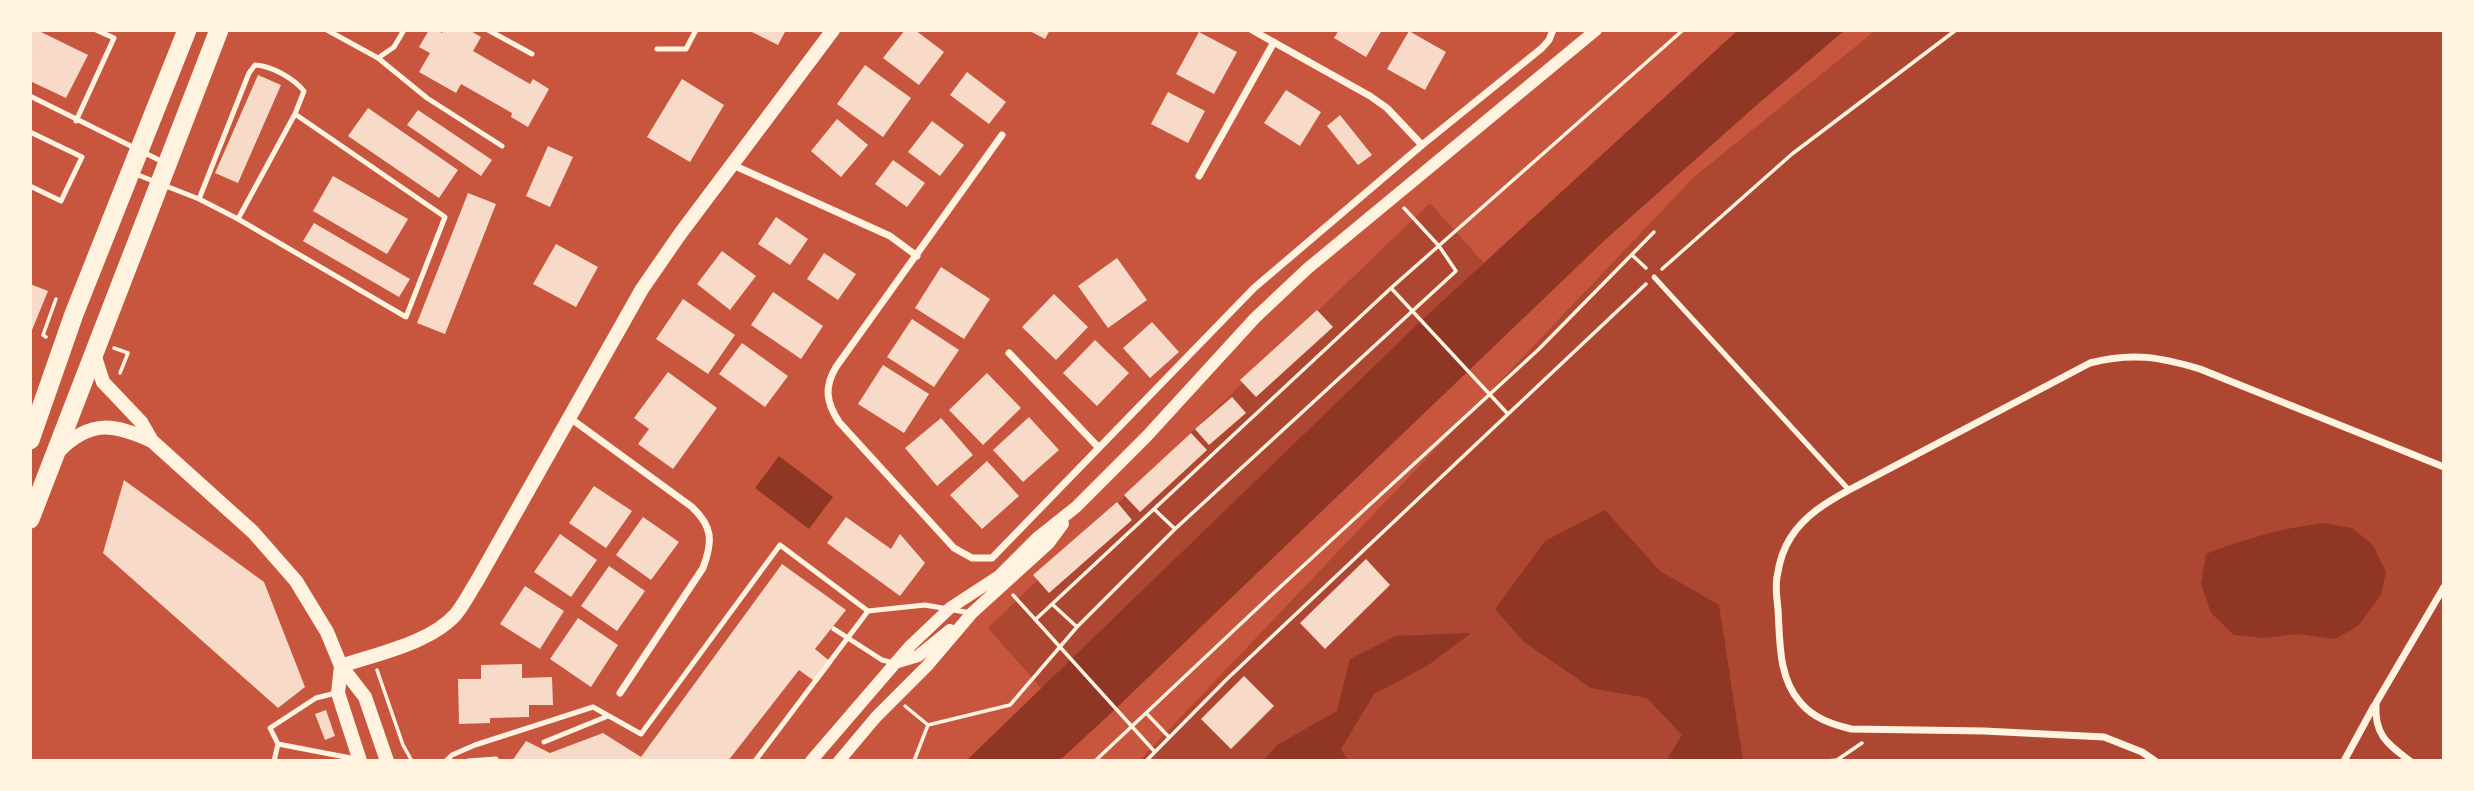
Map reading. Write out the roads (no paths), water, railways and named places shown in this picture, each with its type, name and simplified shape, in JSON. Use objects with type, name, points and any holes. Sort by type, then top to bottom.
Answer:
[{"type":"highway","points":[[31,434],[35,410],[187,30]]},
{"type":"highway","points":[[30,519],[165,163],[219,30]]},
{"type":"main road","points":[[341,666],[423,638],[441,628],[456,614],[642,289],[833,30]]},
{"type":"main road","points":[[94,352],[103,382],[141,422],[152,441],[253,532],[276,557],[313,606],[341,666],[365,696],[387,761]]},
{"type":"main road","points":[[54,455],[72,437],[86,430],[102,427],[117,427],[152,441]]},
{"type":"main road","points":[[341,666],[338,693],[360,760]]},
{"type":"main road","points":[[373,717],[398,761]]},
{"type":"street","points":[[1252,30],[1387,108],[1422,145]]},
{"type":"street","points":[[1002,135],[836,367],[827,387],[831,410],[839,422],[954,548],[971,558],[992,558],[1254,288],[1422,145],[1542,48],[1553,30]]},
{"type":"street","points":[[811,761],[894,663],[950,608],[999,576],[1037,538],[1076,507],[1147,436],[1255,318],[1307,269],[1596,30]]},
{"type":"street","points":[[1199,176],[1275,42]]},
{"type":"street","points":[[732,165],[890,236],[917,256]]},
{"type":"street","points":[[1009,353],[1099,448]]},
{"type":"street","points":[[2155,761],[2142,752],[2104,737],[1983,731],[1851,729],[1815,716],[1798,701],[1781,661],[1776,580],[1781,556],[1791,537],[1805,519],[1849,490],[2090,363],[2114,356],[2140,355],[2171,360],[2200,369],[2444,467]]},
{"type":"street","points":[[570,418],[692,507],[703,518],[710,533],[710,551],[703,568],[620,693]]},
{"type":"street","points":[[894,663],[918,656],[972,613],[1049,543],[1076,507]]},
{"type":"street","points":[[2344,761],[2444,587]]},
{"type":"street","points":[[839,761],[972,613]]},
{"type":"street","points":[[2376,703],[2375,720],[2381,735],[2391,747],[2410,761]]},
{"type":"lane","points":[[76,121],[114,38],[96,30]]},
{"type":"lane","points":[[327,30],[378,58],[427,98],[502,146]]},
{"type":"lane","points":[[378,58],[394,47],[404,30]]},
{"type":"lane","points":[[488,30],[532,54]]},
{"type":"lane","points":[[657,49],[685,49],[696,30]]},
{"type":"lane","points":[[199,200],[249,73],[255,65],[265,66],[297,82],[304,91],[295,114],[238,219]]},
{"type":"lane","points":[[30,96],[165,163]]},
{"type":"lane","points":[[130,172],[238,219],[406,317],[445,217],[295,114]]},
{"type":"lane","points":[[30,132],[82,157],[61,201],[30,186]]},
{"type":"lane","points":[[1654,277],[1849,490]]},
{"type":"lane","points":[[446,761],[452,755],[475,745],[593,707],[641,734],[780,545],[868,611],[925,605],[972,613]]},
{"type":"lane","points":[[755,761],[868,611]]},
{"type":"lane","points":[[834,629],[881,660],[894,663]]},
{"type":"lane","points":[[274,761],[278,744],[270,727],[316,698],[338,693]]},
{"type":"lane","points":[[544,741],[608,716]]},
{"type":"lane","points":[[278,744],[360,760]]},
{"type":"lane","points":[[468,761],[496,759]]}]
